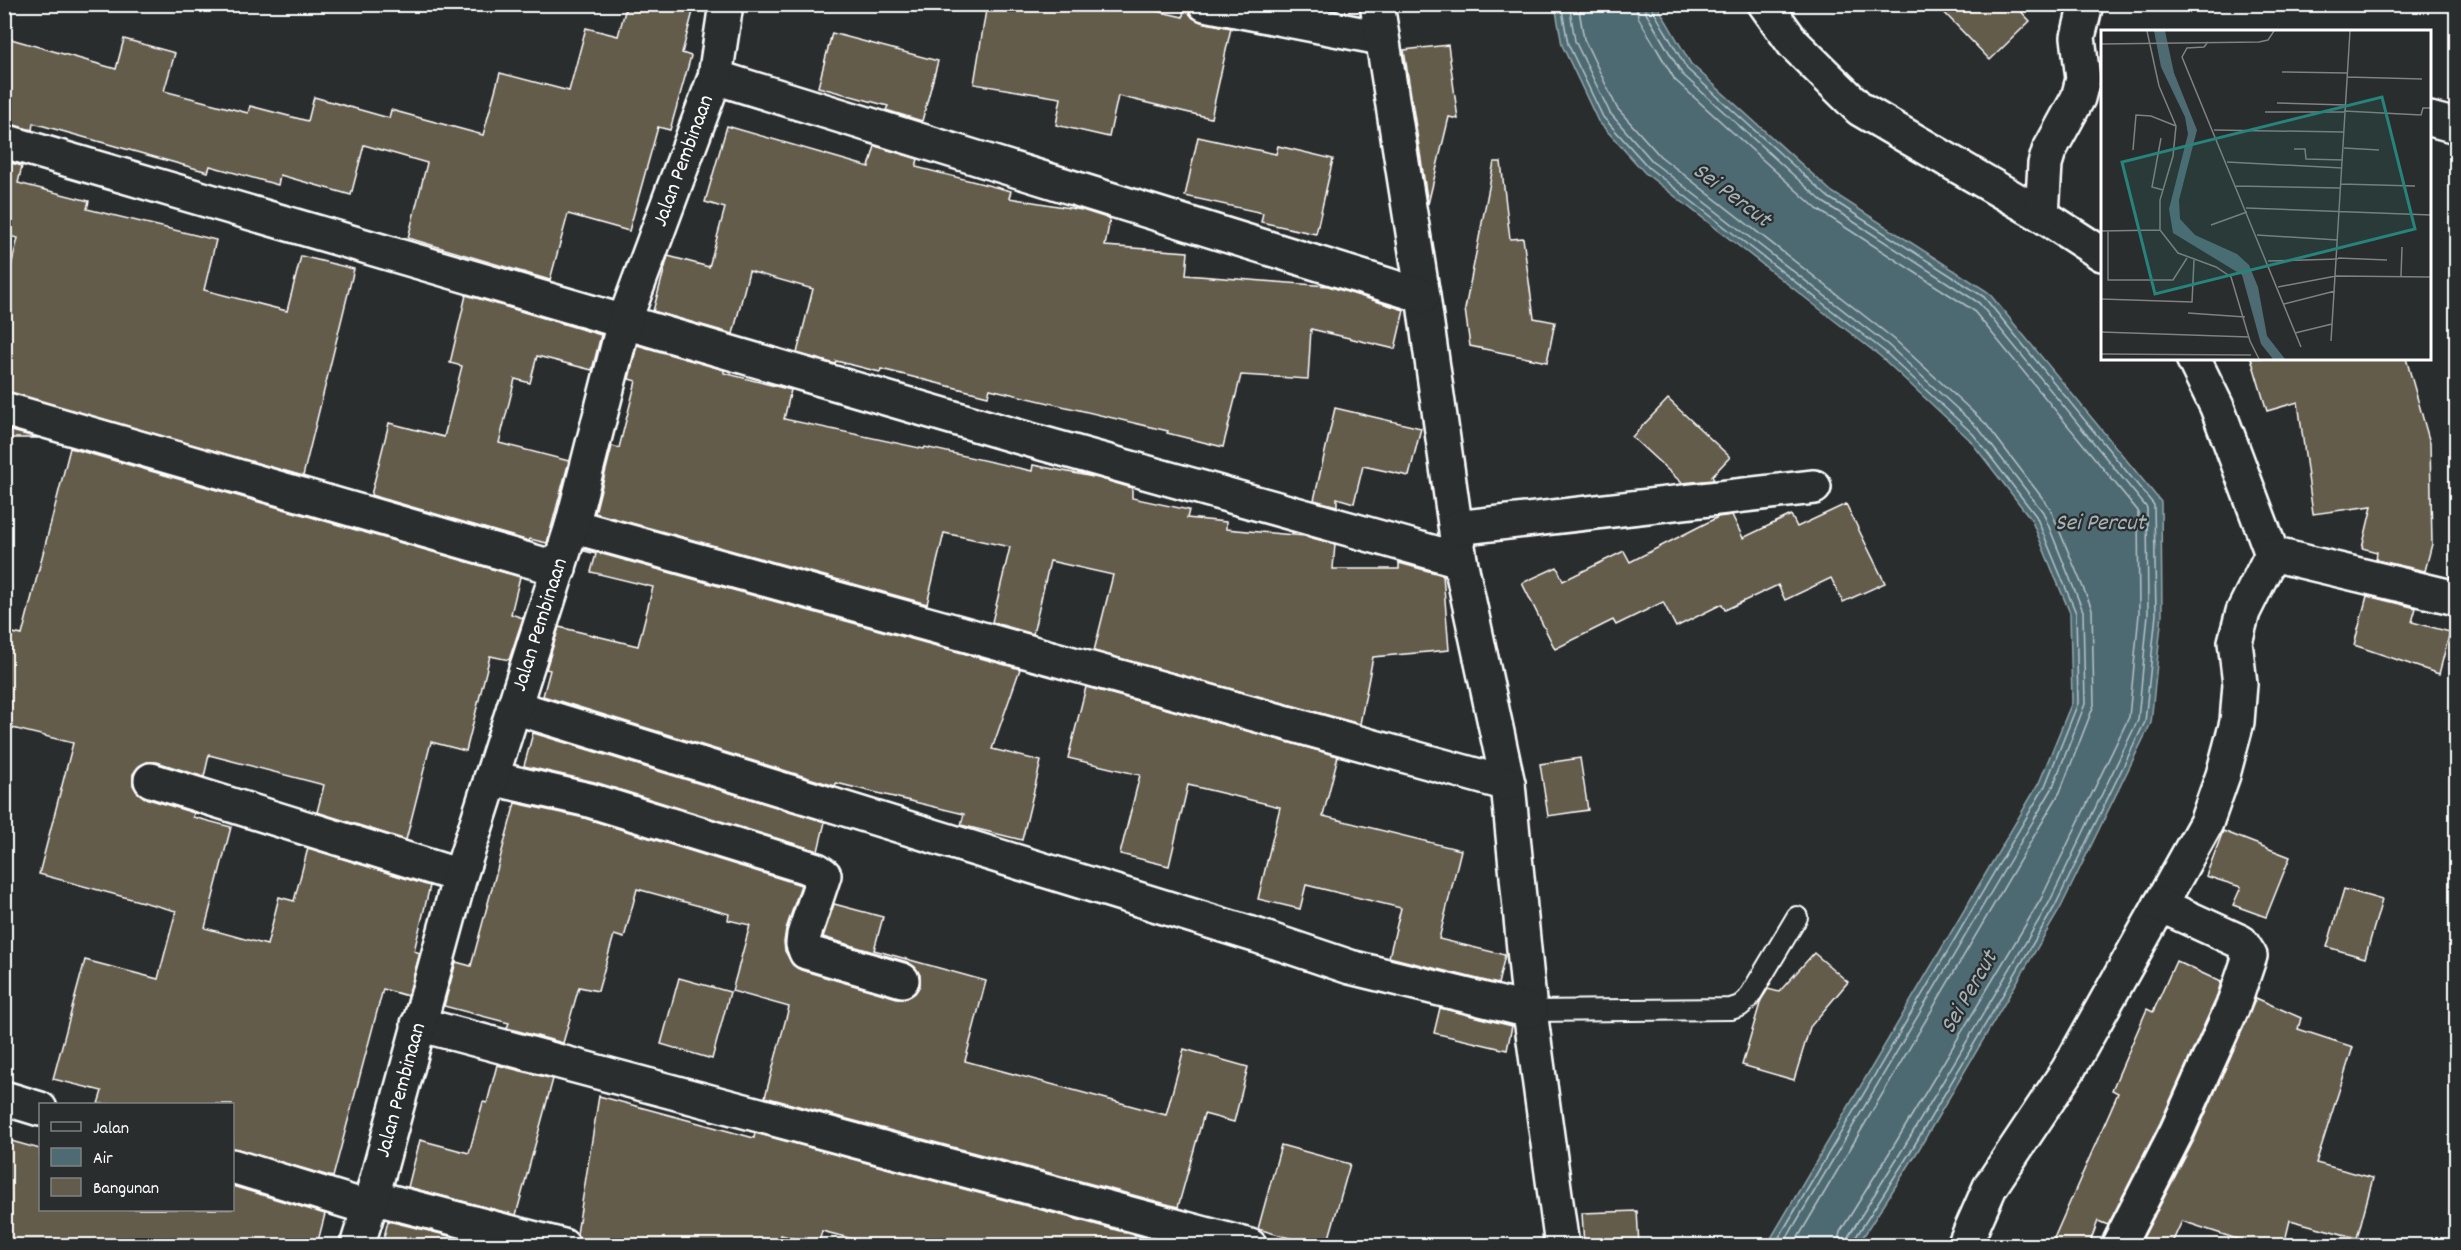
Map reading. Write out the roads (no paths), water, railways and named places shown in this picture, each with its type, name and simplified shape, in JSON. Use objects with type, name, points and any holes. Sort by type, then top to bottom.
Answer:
[{"type":"street","name":"Jalan Pembinaan","points":[[357,1245],[460,876],[572,526],[624,322],[715,77],[726,4]]},
{"type":"street","points":[[1205,4],[1381,38]]},
{"type":"street","points":[[1377,4],[1423,296],[1460,560],[1508,784],[1530,1011],[1562,1245]]},
{"type":"street","points":[[1765,4],[1793,43],[1860,109],[2101,250]]},
{"type":"street","points":[[2042,215],[2045,164],[2049,151],[2078,98],[2083,79],[2078,37],[2086,4]]},
{"type":"street","points":[[715,77],[1423,296]]},
{"type":"street","points":[[2431,119],[2457,126]]},
{"type":"street","points":[[4,141],[1016,436],[1460,560]]},
{"type":"street","points":[[1964,1245],[1990,1187],[2068,1070],[2206,823],[2223,775],[2237,722],[2240,684],[2235,642],[2243,612],[2272,554],[2217,407],[2194,360]]},
{"type":"street","points":[[4,409],[559,568]]},
{"type":"street","points":[[1456,528],[1814,487]]},
{"type":"street","points":[[572,526],[1508,784]]},
{"type":"street","points":[[2272,554],[2457,598]]},
{"type":"street","points":[[514,707],[1258,936],[1350,967],[1530,1011]]},
{"type":"street","points":[[491,778],[589,800],[817,870],[824,875],[804,934],[803,944],[806,952],[902,980]]},
{"type":"street","points":[[152,780],[460,876]]},
{"type":"street","points":[[2118,1245],[2177,1131],[2233,1006],[2250,956],[2241,942],[2160,905]]},
{"type":"street","points":[[418,1024],[1250,1245]]},
{"type":"street","points":[[4,1098],[39,1109]]},
{"type":"street","points":[[234,1168],[370,1202],[562,1245]]},
{"type":"lane","points":[[1530,1011],[1731,1009],[1740,1006],[1748,999],[1797,917]]},
{"type":"water","name":"Sei Percut","points":[[1555,5],[1657,5],[1691,64],[1832,192],[1988,292],[2161,502],[2162,614],[2151,723],[2060,909],[1916,1154],[1858,1245],[1767,1245],[2039,783],[2072,702],[2070,613],[2031,519],[1969,439],[1880,356],[1645,173],[1598,121],[1562,45]]}]
